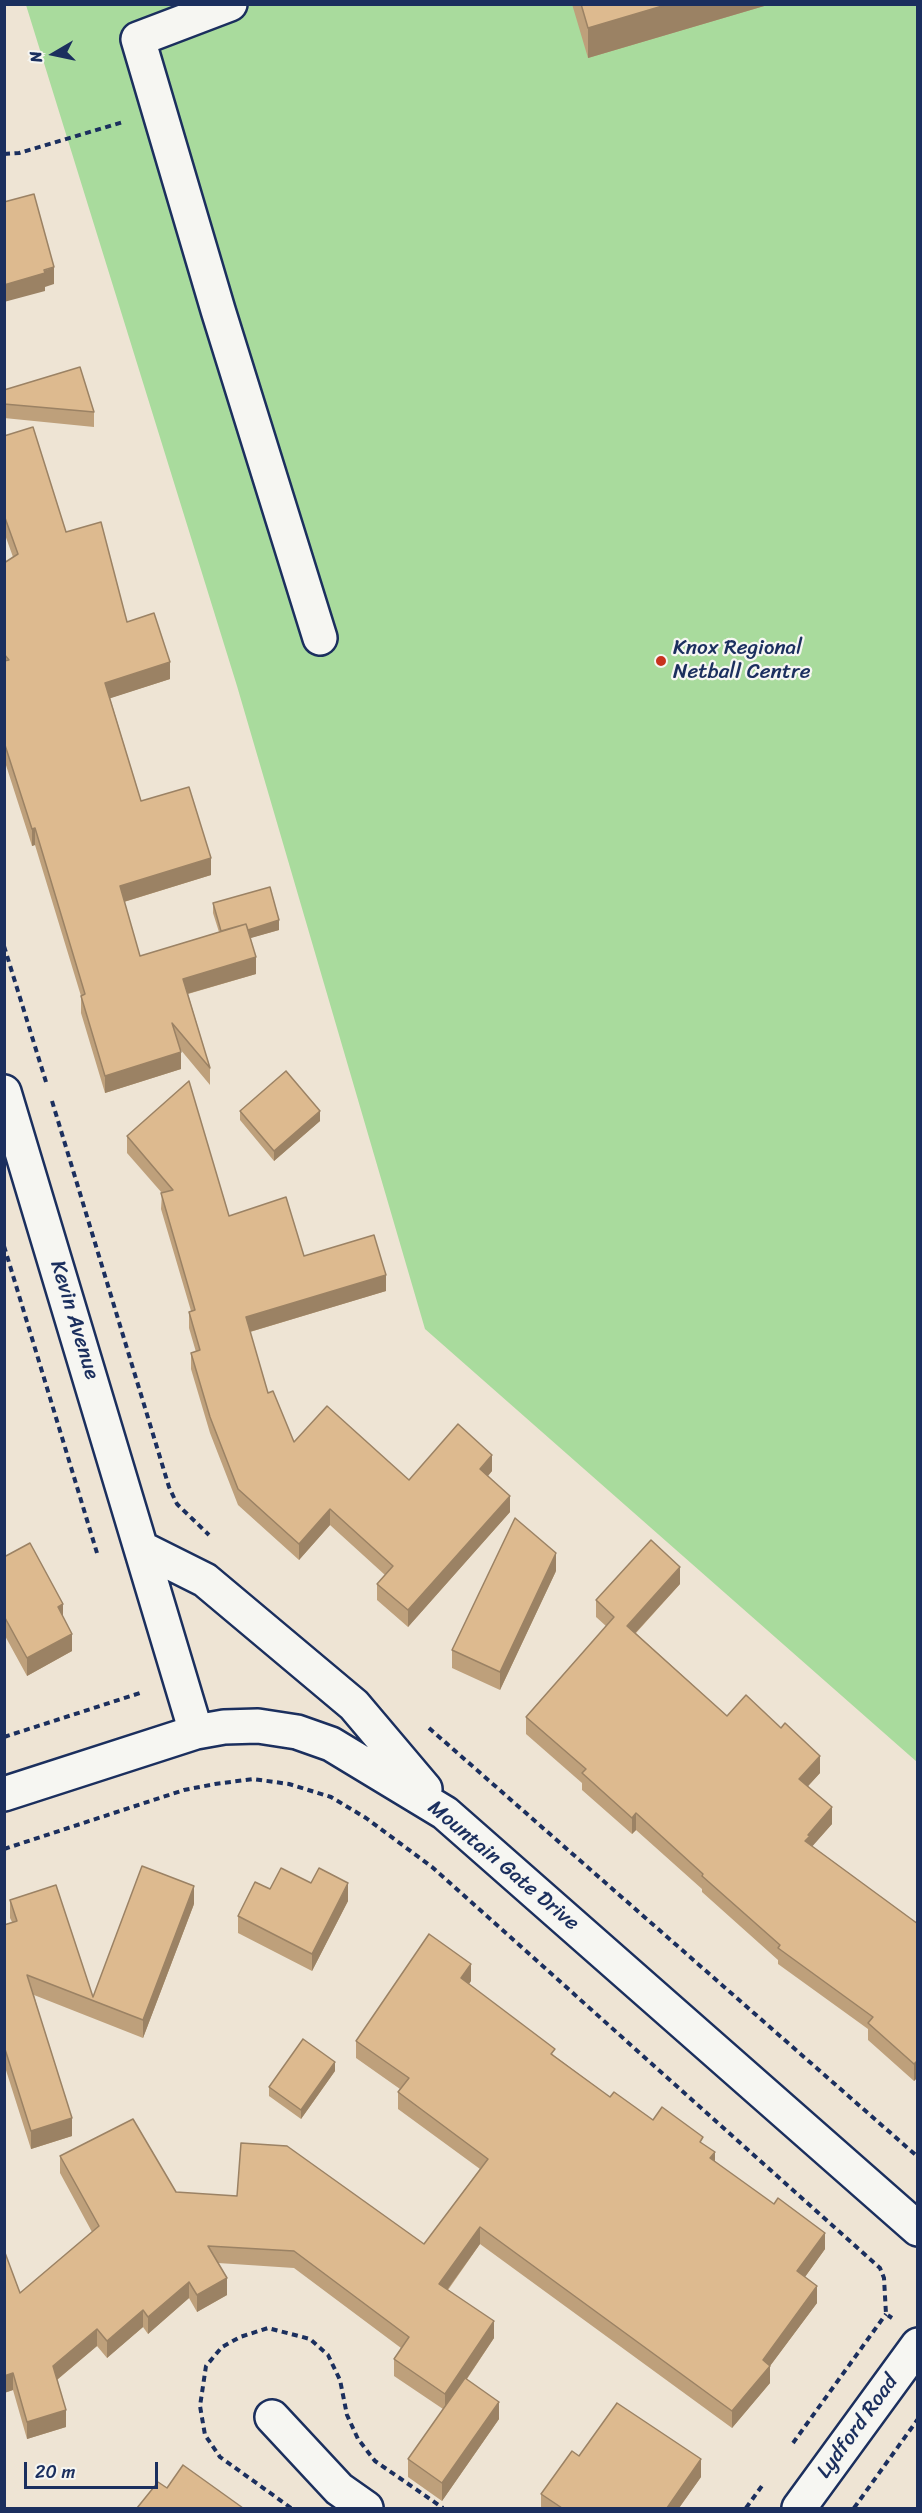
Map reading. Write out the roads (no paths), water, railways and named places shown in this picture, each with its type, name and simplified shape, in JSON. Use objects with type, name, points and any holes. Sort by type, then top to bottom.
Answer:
[{"type":"street","points":[[230,4],[138,39],[158,112],[320,638]]},
{"type":"street","name":"Kevin Avenue","points":[[4,1092],[143,1549],[196,1732]]},
{"type":"street","points":[[143,1549],[206,1580],[354,1705],[446,1813]]},
{"type":"street","name":"Mountain Gate Drive","points":[[4,1794],[196,1732],[224,1727],[258,1726],[297,1732],[331,1744],[446,1813],[918,2229]]},
{"type":"street","name":"Lydford Road","points":[[799,2508],[918,2345]]},
{"type":"street","points":[[272,2417],[339,2489],[366,2508]]},
{"type":"place","name":"Knox Regional Netball Centre","points":[[661,661]]}]
